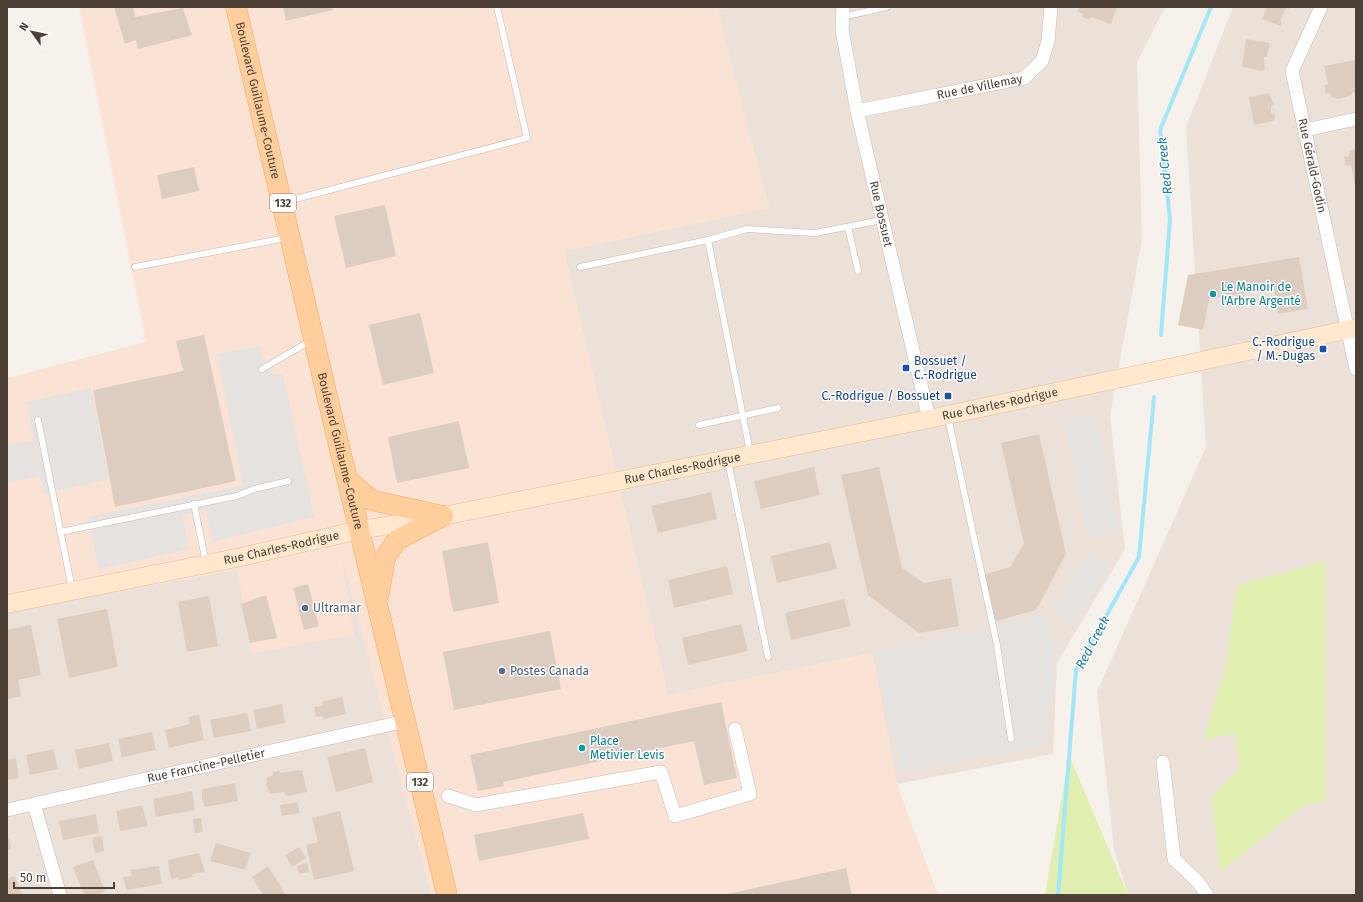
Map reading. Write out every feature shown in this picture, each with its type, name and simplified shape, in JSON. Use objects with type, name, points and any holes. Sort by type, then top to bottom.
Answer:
[{"type":"main road","name":"Boulevard Guillaume-Couture","points":[[236,7],[447,895]]},
{"type":"main road","points":[[348,480],[371,500],[443,516]]},
{"type":"main road","points":[[377,602],[385,558],[398,540],[443,516]]},
{"type":"street","name":"Rue de Villemay","points":[[857,111],[1024,78],[1042,61],[1048,41],[1050,7]]},
{"type":"street","name":"Rue Gérald-Godin","points":[[1321,7],[1292,71],[1352,329],[1356,369]]},
{"type":"street","name":"Rue Bossuet","points":[[843,12],[842,30],[857,111],[929,419]]},
{"type":"street","points":[[1305,130],[1356,119]]},
{"type":"street","name":"Rue Charles-Rodrigue","points":[[7,604],[207,564],[360,530],[443,516],[727,458],[929,419],[1352,329]]},
{"type":"street","name":"Rue Francine-Pelletier","points":[[7,810],[406,721]]},
{"type":"street","points":[[448,796],[476,805],[661,772],[675,816],[750,794],[735,729]]},
{"type":"street","points":[[1163,762],[1174,859],[1198,882],[1207,895]]},
{"type":"street","points":[[34,804],[60,895]]},
{"type":"lane","points":[[282,202],[527,138],[497,7]]},
{"type":"lane","points":[[843,12],[886,7]]},
{"type":"lane","points":[[580,267],[708,240],[748,229],[816,233],[882,220]]},
{"type":"lane","points":[[848,227],[858,271]]},
{"type":"lane","points":[[135,266],[290,237]]},
{"type":"lane","points":[[708,240],[750,454]]},
{"type":"lane","points":[[262,369],[315,338]]},
{"type":"lane","points":[[699,425],[778,408]]},
{"type":"lane","points":[[947,415],[997,645],[1011,739]]},
{"type":"lane","points":[[38,420],[73,592]]},
{"type":"lane","points":[[727,458],[768,657]]},
{"type":"lane","points":[[60,532],[237,496],[254,489],[288,481]]},
{"type":"lane","points":[[194,504],[207,564]]},
{"type":"shaded area","points":[[79,7],[735,7],[718,11],[769,208],[564,251],[668,695],[872,653],[897,784],[938,895],[431,895],[342,558],[354,635],[252,653],[237,570],[7,612],[7,378],[146,342]]},
{"type":"shaded area","points":[[735,7],[1165,7],[1137,62],[1142,239],[1110,416],[1125,549],[1057,663],[1053,754],[897,784],[872,653],[668,695],[564,251],[769,208],[717,11]]},
{"type":"shaded area","points":[[1233,7],[1356,7],[1356,895],[1128,895],[1114,850],[1097,692],[1206,447],[1186,127]]},
{"type":"shaded area","points":[[260,346],[262,357],[274,376],[283,374],[314,517],[213,542],[206,510],[182,515],[189,549],[99,569],[88,517],[243,485],[217,354]]},
{"type":"shaded area","points":[[91,388],[109,479],[43,494],[40,476],[7,483],[7,445],[34,440],[27,402]]},
{"type":"shaded area","points":[[1094,414],[1118,531],[1088,538],[1064,419]]},
{"type":"shaded area","points":[[350,539],[431,895],[7,895],[7,610]]},
{"type":"shaded area","points":[[1088,551],[1111,566],[1074,624],[1052,610]]},
{"type":"shaded area","points":[[1047,615],[1054,655],[1046,746],[902,772],[875,652]]},
{"type":"green space","points":[[1325,561],[1326,801],[1304,805],[1220,872],[1212,796],[1239,770],[1236,733],[1203,740],[1226,665],[1237,585]]},
{"type":"green space","points":[[1069,755],[1128,895],[1045,895]]},
{"type":"building","points":[[114,7],[133,7],[135,17],[183,8],[192,35],[138,49],[136,40],[125,44]]},
{"type":"building","points":[[283,7],[332,7],[333,10],[286,21]]},
{"type":"building","points":[[1079,7],[1117,7],[1111,24],[1091,17],[1090,20],[1082,17],[1083,14],[1078,12]]},
{"type":"building","points":[[1267,7],[1290,7],[1289,9],[1286,8],[1281,19],[1281,26],[1262,19]]},
{"type":"building","points":[[1246,39],[1270,43],[1266,57],[1264,57],[1265,69],[1262,71],[1242,67]]},
{"type":"building","points":[[1355,60],[1356,94],[1352,92],[1352,95],[1338,99],[1331,97],[1330,93],[1326,94],[1324,85],[1328,84],[1324,66]]},
{"type":"building","points":[[1269,93],[1274,104],[1271,107],[1271,113],[1275,115],[1275,118],[1273,121],[1254,125],[1249,97]]},
{"type":"building","points":[[1356,149],[1355,186],[1351,165],[1346,166],[1344,157],[1348,156],[1351,150]]},
{"type":"building","points":[[194,167],[199,191],[162,199],[157,175]]},
{"type":"building","points":[[385,205],[396,256],[346,268],[334,216]]},
{"type":"building","name":"Le Manoir de l'Arbre Argenté","points":[[1299,257],[1308,309],[1278,314],[1274,289],[1209,299],[1203,330],[1178,325],[1188,275]]},
{"type":"building","points":[[420,313],[434,373],[383,385],[369,325]]},
{"type":"building","points":[[204,335],[236,481],[115,507],[93,390],[183,371],[176,341]]},
{"type":"building","points":[[459,421],[469,468],[397,483],[388,437]]},
{"type":"building","points":[[1039,434],[1066,554],[1036,610],[996,621],[983,575],[1010,567],[1024,544],[1001,443]]},
{"type":"building","points":[[814,467],[820,495],[761,509],[754,481]]},
{"type":"building","points":[[879,467],[902,568],[924,583],[951,578],[959,626],[919,633],[868,595],[841,475]]},
{"type":"building","points":[[711,492],[717,519],[658,533],[651,506]]},
{"type":"building","points":[[488,542],[499,603],[453,612],[442,551]]},
{"type":"building","points":[[830,542],[837,569],[777,583],[771,556]]},
{"type":"building","points":[[727,566],[733,594],[674,608],[668,580]]},
{"type":"building","points":[[308,584],[319,626],[304,630],[293,588]]},
{"type":"building","points":[[266,595],[277,638],[250,643],[241,604]]},
{"type":"building","points":[[209,596],[218,646],[187,652],[178,602]]},
{"type":"building","points":[[844,599],[851,626],[791,640],[785,613]]},
{"type":"building","points":[[107,609],[118,667],[69,678],[57,619]]},
{"type":"building","points":[[741,624],[748,651],[688,665],[682,638]]},
{"type":"building","points":[[31,625],[41,675],[18,680],[21,696],[8,699],[7,630]]},
{"type":"building","name":"Postes Canada","points":[[550,631],[561,689],[454,710],[443,652]]},
{"type":"building","points":[[342,697],[346,714],[324,719],[323,716],[316,717],[314,707],[323,706],[322,702]]},
{"type":"building","name":"Place Metivier Levis","points":[[721,702],[737,778],[704,785],[694,741],[503,782],[504,786],[478,791],[470,755]]},
{"type":"building","points":[[282,704],[285,723],[257,729],[253,710]]},
{"type":"building","points":[[247,713],[251,731],[214,738],[210,720]]},
{"type":"building","points":[[199,715],[204,740],[169,748],[165,730],[190,724],[188,717]]},
{"type":"building","points":[[152,732],[156,750],[122,757],[118,739]]},
{"type":"building","points":[[109,743],[113,761],[79,769],[75,750]]},
{"type":"building","points":[[365,748],[373,782],[336,792],[327,757]]},
{"type":"building","points":[[53,749],[58,769],[30,775],[26,755]]},
{"type":"building","points":[[16,758],[19,778],[7,780],[7,760]]},
{"type":"building","points":[[302,770],[307,792],[286,796],[284,792],[270,794],[266,785],[267,777],[273,775],[273,772],[279,771],[279,773]]},
{"type":"building","points":[[235,783],[238,801],[205,807],[202,798],[202,789]]},
{"type":"building","points":[[192,791],[195,810],[156,817],[153,799]]},
{"type":"building","points":[[297,802],[300,813],[282,816],[280,805]]},
{"type":"building","points":[[142,805],[148,826],[120,831],[116,811]]},
{"type":"building","points":[[340,811],[354,871],[314,880],[306,845],[318,842],[312,818]]},
{"type":"building","points":[[583,813],[589,839],[479,861],[474,835]]},
{"type":"building","points":[[96,814],[99,833],[63,840],[59,821]]},
{"type":"building","points":[[201,818],[203,832],[195,833],[193,819]]},
{"type":"building","points":[[102,836],[104,851],[95,853],[92,838]]},
{"type":"building","points":[[7,839],[9,839],[11,848],[7,852]]},
{"type":"building","points":[[216,843],[251,853],[245,870],[210,861]]},
{"type":"building","points":[[299,847],[306,858],[292,867],[285,855]]},
{"type":"building","points":[[199,853],[205,872],[192,874],[193,877],[180,880],[179,877],[171,879],[168,860]]},
{"type":"building","points":[[93,860],[105,891],[97,895],[84,895],[73,867]]},
{"type":"building","points":[[307,863],[309,872],[299,874],[297,866]]},
{"type":"building","points":[[159,866],[162,884],[127,890],[123,877],[132,876],[130,870]]},
{"type":"building","points":[[268,866],[286,895],[263,895],[252,877]]},
{"type":"building","points":[[846,868],[852,895],[728,895],[728,894]]},
{"type":"building","points":[[15,876],[22,895],[7,895],[7,879]]},
{"type":"waterway","name":"Red Creek","points":[[1161,335],[1170,219],[1160,130],[1211,7]]},
{"type":"waterway","name":"Red Creek","points":[[1058,895],[1076,670],[1139,557],[1154,397]]},
{"type":"place","name":"Le Manoir de l'Arbre Argenté","points":[[1213,294]]},
{"type":"place","name":"C.-Rodrigue / M.-Dugas","points":[[1323,349]]},
{"type":"place","name":"Bossuet / C.-Rodrigue","points":[[906,368]]},
{"type":"place","name":"C.-Rodrigue / Bossuet","points":[[948,396]]},
{"type":"place","name":"Ultramar","points":[[305,608]]},
{"type":"place","name":"Postes Canada","points":[[502,671]]},
{"type":"place","name":"Place Metivier Levis","points":[[582,748]]}]
